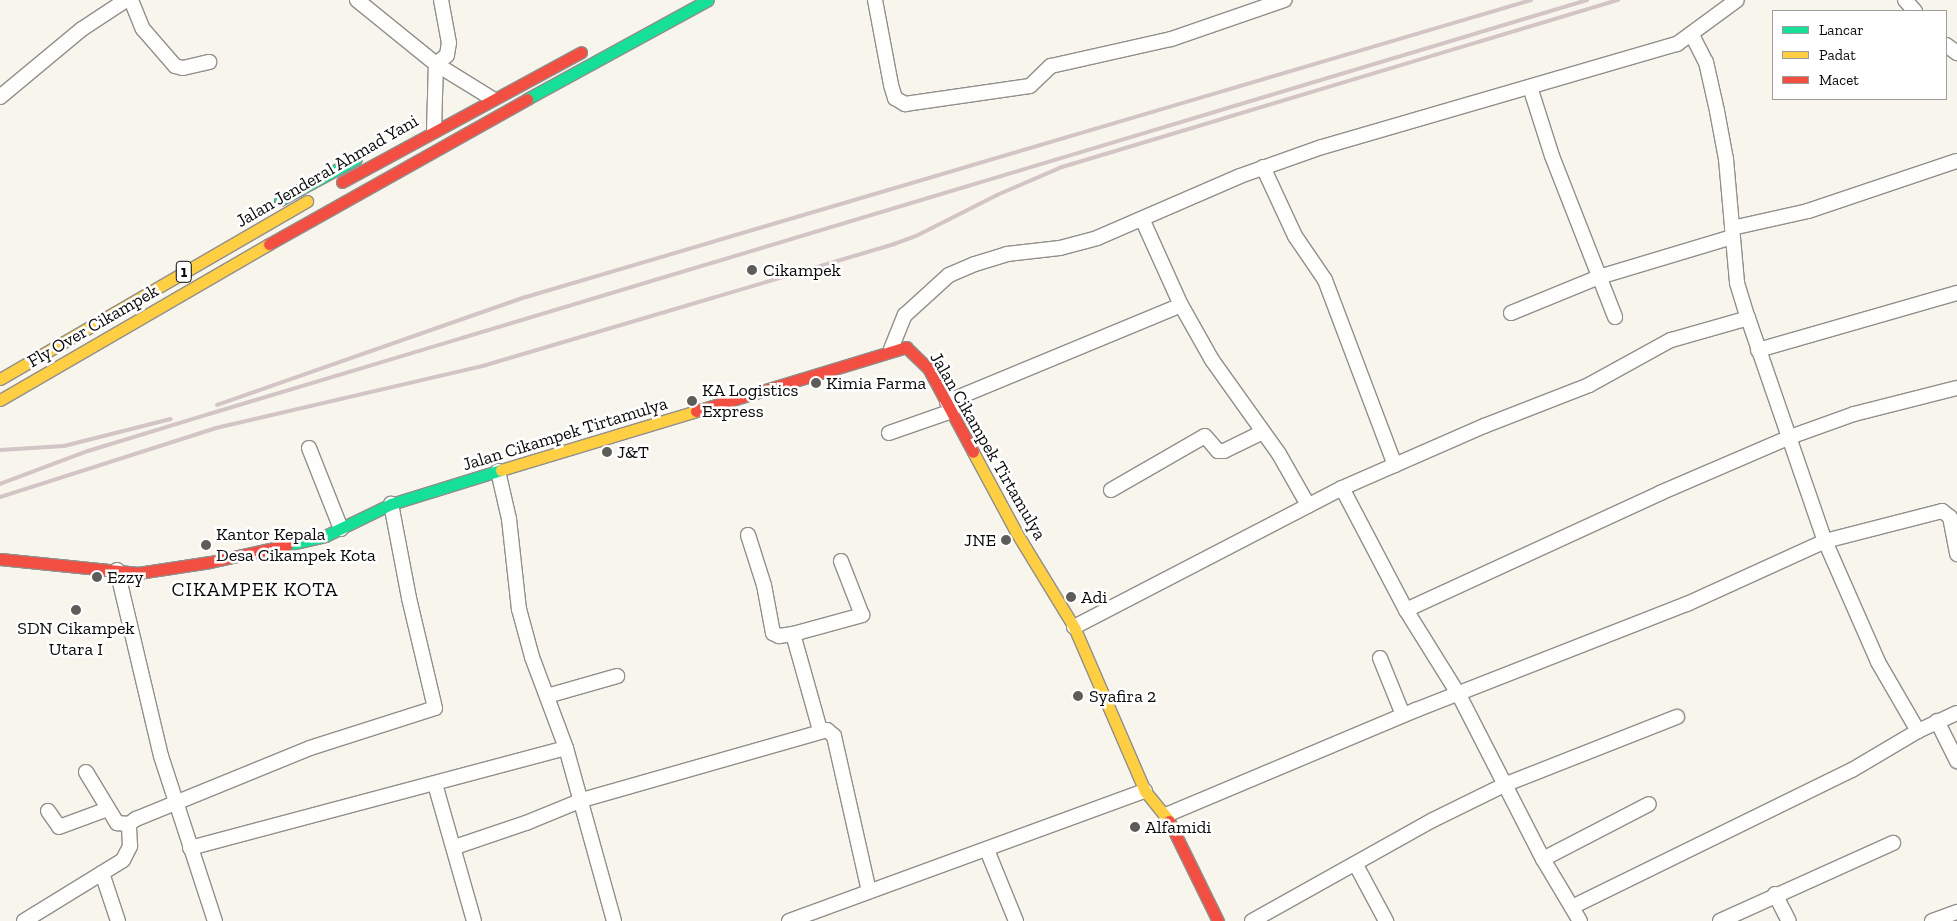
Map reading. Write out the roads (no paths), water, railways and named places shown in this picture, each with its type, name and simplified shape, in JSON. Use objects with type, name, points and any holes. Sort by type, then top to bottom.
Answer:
[{"type":"main road","name":"Jalan Jenderal Ahmad Yani","points":[[360,191],[458,139],[708,0]]},
{"type":"main road","name":"Jalan Jenderal Ahmad Yani","points":[[335,186],[491,98],[588,48]]},
{"type":"main road","points":[[39,392],[402,179],[458,139]]},
{"type":"main road","points":[[268,206],[370,151],[409,143]]},
{"type":"main road","name":"Fly Over Cikampek","points":[[0,400],[360,191]]},
{"type":"main road","name":"Jalan Jenderal Ahmad Yani","points":[[0,379],[318,196]]},
{"type":"main road","name":"Jalan Cikampek Tirtamulya","points":[[0,559],[138,573],[201,564],[282,546],[341,529],[391,504],[759,394],[891,350],[906,347],[913,351],[928,368],[1016,532],[1074,627],[1145,792],[1166,815],[1218,921]]},
{"type":"main road","points":[[0,411],[14,407]]},
{"type":"street","points":[[0,97],[82,29],[126,0]]},
{"type":"street","points":[[131,0],[143,29],[175,66],[183,68],[209,62]]},
{"type":"street","points":[[357,0],[436,64],[491,98]]},
{"type":"street","points":[[434,130],[436,64],[447,55],[449,43],[441,0]]},
{"type":"street","points":[[875,0],[895,98],[905,104],[1030,86],[1051,66],[1171,39],[1284,0]]},
{"type":"street","points":[[891,350],[904,315],[949,275],[1007,254],[1060,248],[1143,221],[1263,167],[1654,52],[1692,35],[1704,23],[1737,0]]},
{"type":"street","points":[[1905,0],[1915,10]]},
{"type":"street","points":[[1692,35],[1706,62],[1717,111],[1726,160],[1737,283],[1758,350],[1825,541],[1878,662],[1918,731]]},
{"type":"street","points":[[1947,45],[1957,53]]},
{"type":"street","points":[[1530,87],[1552,156],[1615,317]]},
{"type":"street","points":[[1511,313],[1600,277],[1732,232],[1808,211],[1957,161]]},
{"type":"street","points":[[1263,167],[1295,236],[1325,280],[1394,465]]},
{"type":"street","points":[[1143,221],[1181,305],[1212,360],[1279,454],[1308,505]]},
{"type":"street","points":[[1758,350],[1957,293]]},
{"type":"street","points":[[889,433],[1181,305]]},
{"type":"street","points":[[1074,627],[1342,488],[1589,385],[1671,340],[1748,318]]},
{"type":"street","points":[[1406,610],[1660,493],[1790,437],[1854,414],[1957,388]]},
{"type":"street","points":[[1112,490],[1205,436],[1218,451],[1224,451],[1262,432]]},
{"type":"street","points":[[310,448],[341,529]]},
{"type":"street","points":[[498,471],[508,519],[519,610],[532,657],[566,748],[582,800],[614,921]]},
{"type":"street","points":[[1342,488],[1406,610],[1459,695],[1543,859],[1580,921]]},
{"type":"street","points":[[86,772],[116,823],[129,824],[174,801],[310,748],[435,708],[409,598],[391,504]]},
{"type":"street","points":[[1166,815],[1403,715],[1459,695],[1687,604],[1825,541],[1942,512],[1950,517],[1957,554]]},
{"type":"street","points":[[748,535],[764,585],[772,633],[778,636],[793,634],[862,615],[840,561]]},
{"type":"street","points":[[117,570],[161,756],[174,801],[215,921]]},
{"type":"street","points":[[793,634],[820,730]]},
{"type":"street","points":[[1380,658],[1403,715]]},
{"type":"street","points":[[547,696],[617,676]]},
{"type":"street","points":[[1572,907],[1852,770],[1918,731],[1957,714]]},
{"type":"street","points":[[1252,921],[1504,785],[1677,717]]},
{"type":"street","points":[[1937,722],[1957,761]]},
{"type":"street","points":[[455,846],[526,823],[582,800],[820,730],[827,730],[834,736],[869,891]]},
{"type":"street","points":[[190,848],[566,748]]},
{"type":"street","points":[[435,784],[455,846],[474,921]]},
{"type":"street","points":[[789,921],[1145,792]]},
{"type":"street","points":[[1543,859],[1649,804]]},
{"type":"street","points":[[48,811],[59,827],[108,809]]},
{"type":"street","points":[[24,921],[128,855],[129,824]]},
{"type":"street","points":[[1720,921],[1775,894],[1893,843]]},
{"type":"street","points":[[987,850],[1016,921]]},
{"type":"street","points":[[1356,864],[1386,921]]},
{"type":"street","points":[[102,873],[118,921]]},
{"type":"street","points":[[1775,894],[1789,921]]},
{"type":"street","points":[[1932,921],[1957,912]]},
{"type":"railway","points":[[217,405],[526,297],[1531,0]]},
{"type":"railway","points":[[0,484],[88,451],[209,414],[1587,0]]},
{"type":"railway","points":[[0,497],[216,428],[486,365],[894,244],[916,236],[997,195],[1062,167],[1618,0]]},
{"type":"railway","points":[[0,450],[64,446],[171,419]]},
{"type":"place","name":"Cikampek","points":[[752,270]]},
{"type":"place","name":"Kimia Farma","points":[[816,383]]},
{"type":"place","name":"KA Logistics Express","points":[[692,401]]},
{"type":"place","name":"J&T","points":[[607,452]]},
{"type":"place","name":"JNE","points":[[1006,540]]},
{"type":"place","name":"Kantor Kepala Desa Cikampek Kota","points":[[206,545]]},
{"type":"place","name":"Ezzy","points":[[97,577]]},
{"type":"place","name":"Adi","points":[[1071,597]]},
{"type":"place","name":"SDN Cikampek Utara I","points":[[76,610]]},
{"type":"place","name":"Syafira 2","points":[[1078,696]]},
{"type":"place","name":"Alfamidi","points":[[1135,827]]},
{"type":"district","name":"CIKAMPEK KOTA","points":[[255,589]]}]
